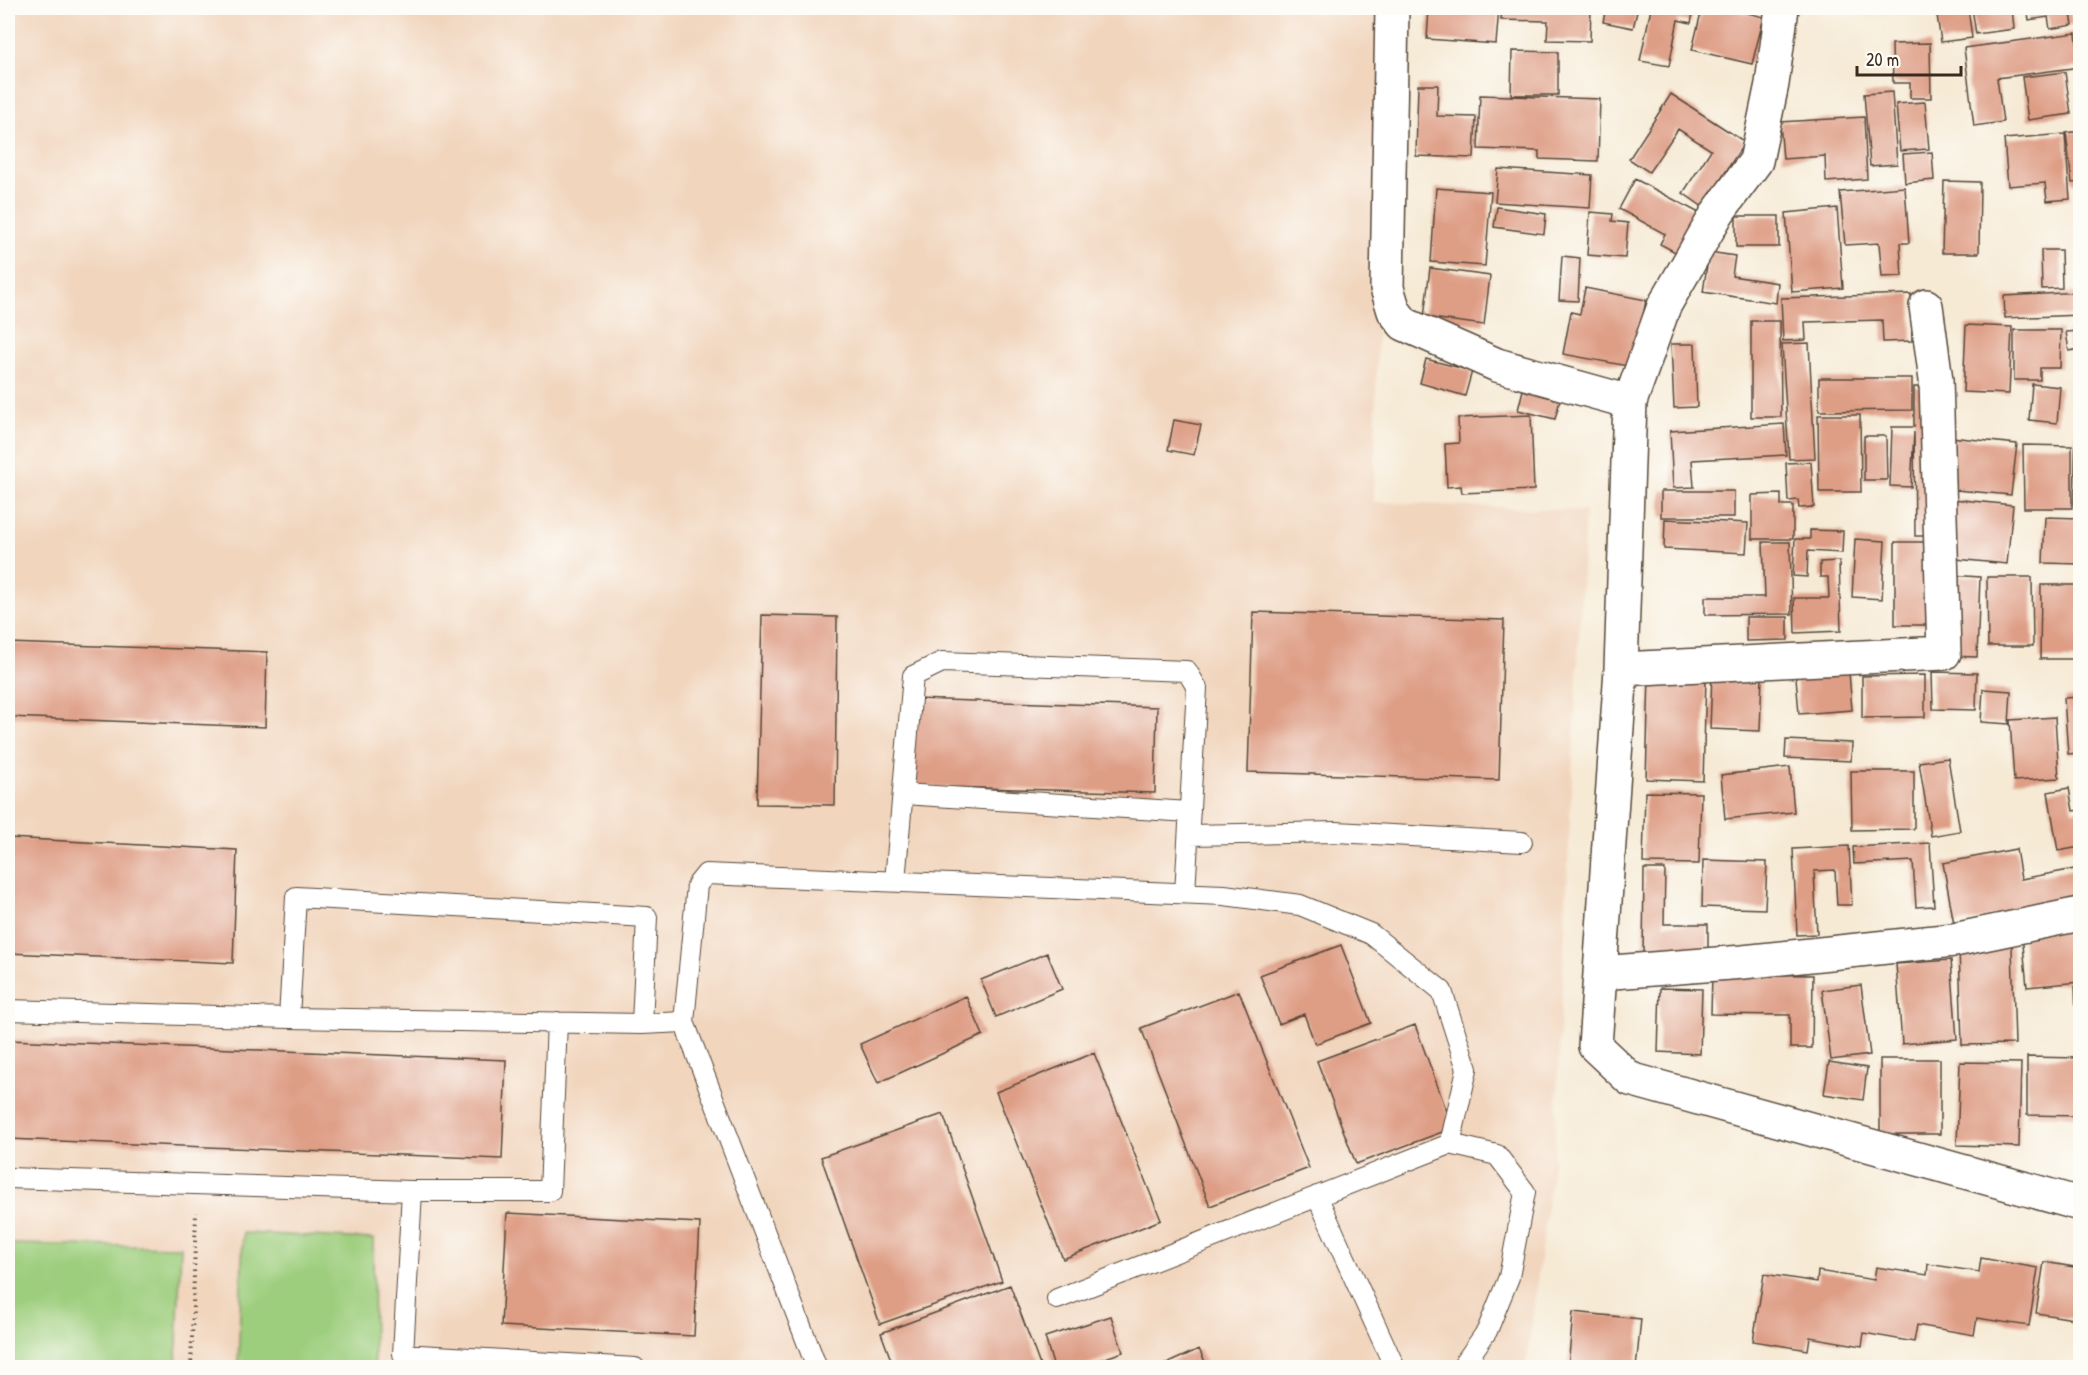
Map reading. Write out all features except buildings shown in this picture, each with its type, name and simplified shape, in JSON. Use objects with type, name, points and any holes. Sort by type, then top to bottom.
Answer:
[{"type":"street","points":[[1392,8],[1387,288],[1394,311],[1404,324],[1497,365],[1630,402]]},
{"type":"street","points":[[1782,8],[1772,84],[1756,161],[1718,212],[1664,306],[1630,402],[1620,669],[1595,1046],[1630,1079],[2080,1204]]},
{"type":"street","points":[[1620,669],[1944,653],[1936,380],[1926,306]]},
{"type":"street","points":[[1600,973],[1743,963],[1954,940],[2080,914]]},
{"type":"lane","points":[[895,881],[913,676],[942,662],[1187,671],[1197,688],[1185,893]]},
{"type":"lane","points":[[903,794],[1190,812]]},
{"type":"lane","points":[[1189,835],[1336,832],[1522,842]]},
{"type":"lane","points":[[817,1368],[684,1022],[697,885],[706,874],[1224,895],[1300,905],[1371,934],[1442,991],[1467,1068],[1450,1144]]},
{"type":"lane","points":[[289,1018],[296,897],[647,917],[642,1024]]},
{"type":"lane","points":[[8,1010],[289,1018],[642,1024],[684,1022]]},
{"type":"lane","points":[[8,1178],[412,1191],[550,1191],[556,1022]]},
{"type":"lane","points":[[1057,1299],[1450,1144],[1497,1155],[1525,1192],[1509,1277],[1487,1331],[1461,1368]]},
{"type":"lane","points":[[412,1191],[403,1354],[635,1368]]},
{"type":"lane","points":[[1317,1196],[1395,1368]]},
{"type":"path","points":[[191,1368],[198,1184]]},
{"type":"shaded area","points":[[8,8],[1384,8],[1374,502],[1585,511],[1554,1155],[1525,1367],[8,1367]]},
{"type":"green space","points":[[243,1233],[373,1239],[374,1367],[238,1367]]},
{"type":"green space","points":[[8,1244],[181,1247],[176,1367],[8,1367]]}]
